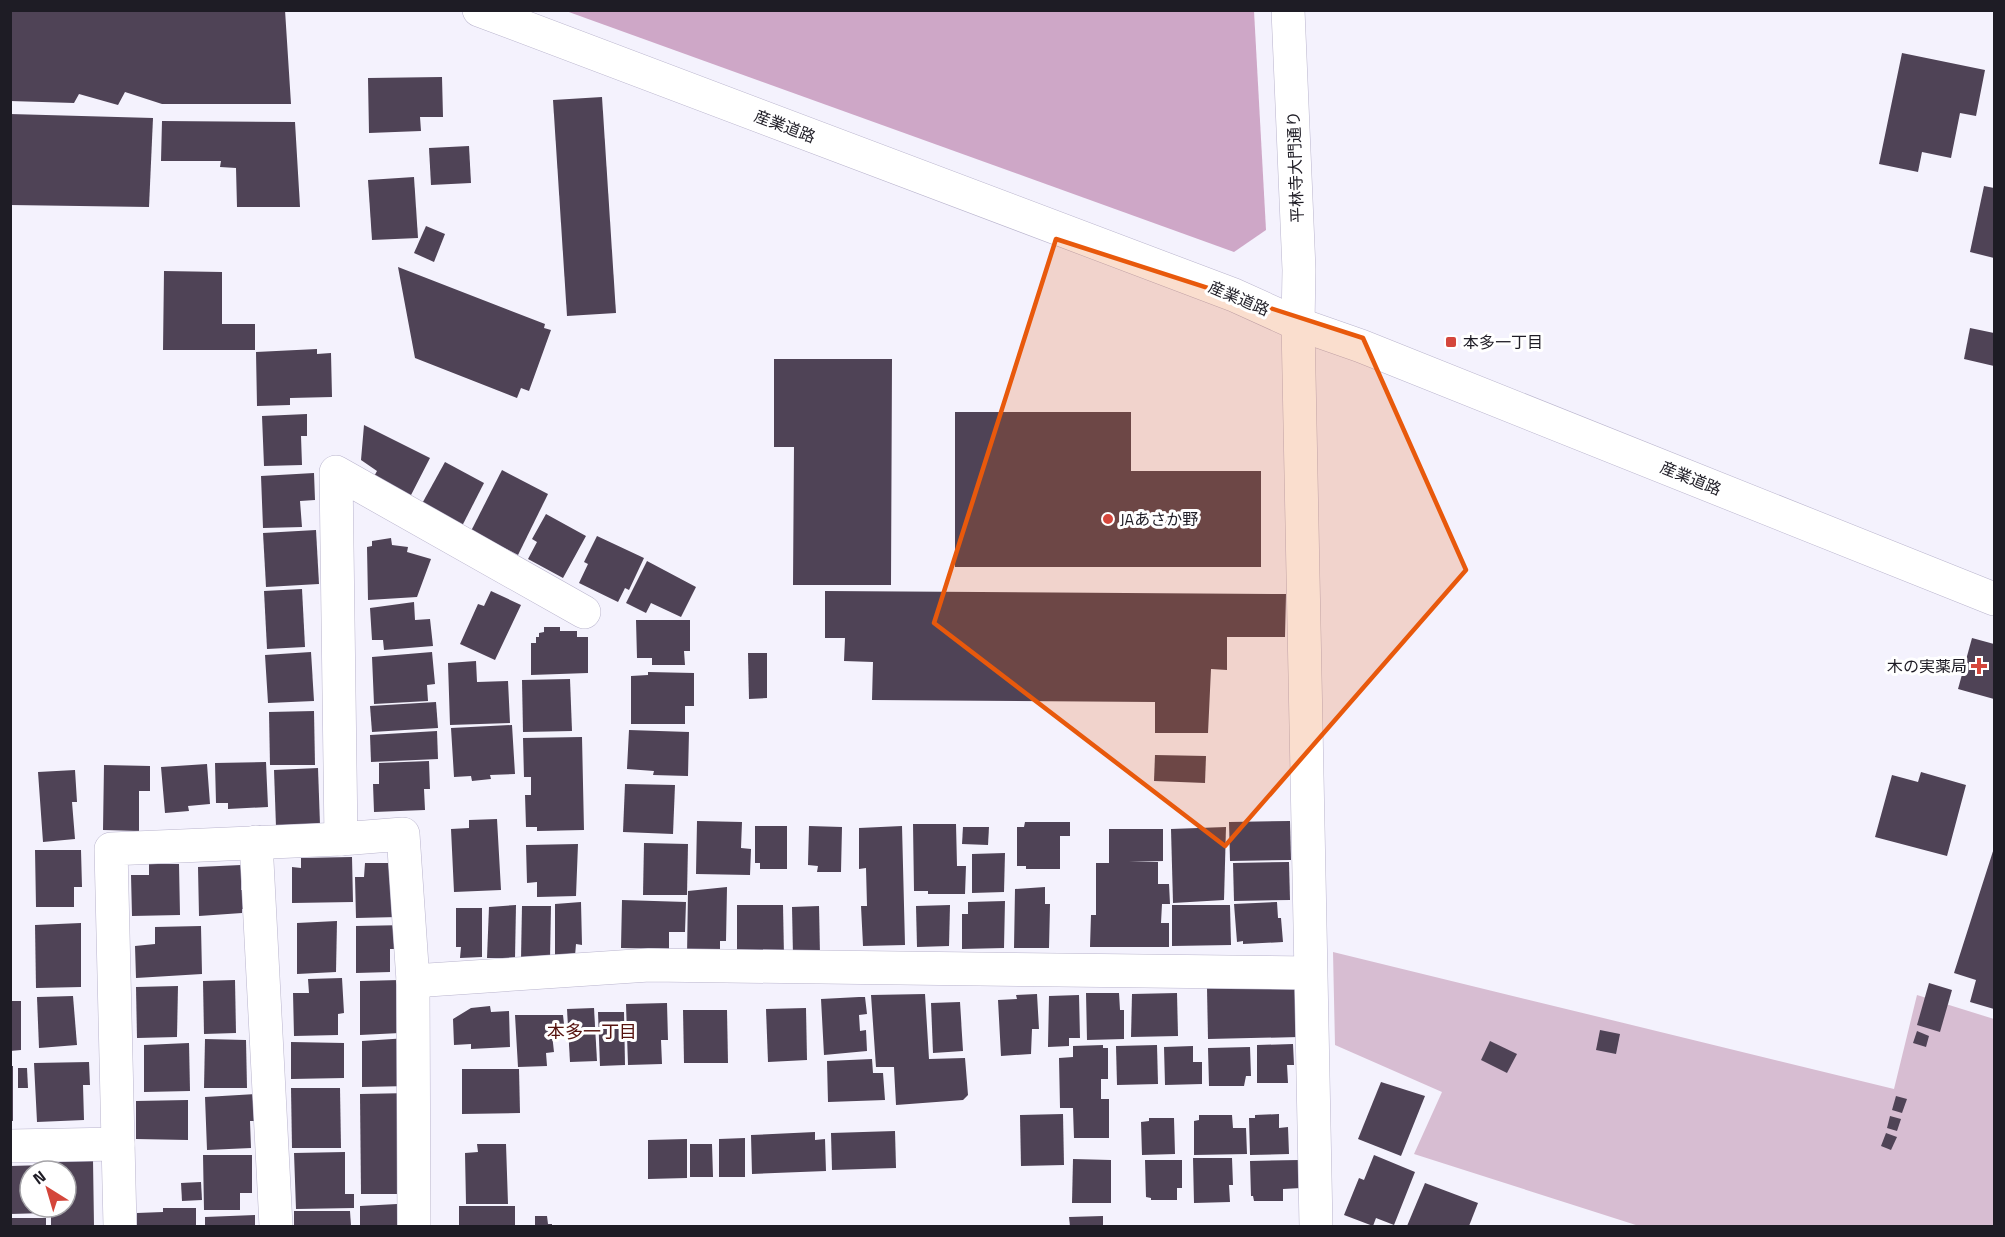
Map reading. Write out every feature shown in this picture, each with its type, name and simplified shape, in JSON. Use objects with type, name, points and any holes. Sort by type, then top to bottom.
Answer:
[{"type":"street","name":"産業道路","points":[[479,10],[1234,295],[1298,324],[1372,351],[1995,599]]},
{"type":"street","name":"平林寺大門通り","points":[[1288,10],[1299,270],[1298,324],[1316,1227]]},
{"type":"street","points":[[341,839],[336,472],[584,612]]},
{"type":"street","points":[[120,1227],[111,849],[341,839],[403,834],[413,981],[414,1227]]},
{"type":"street","points":[[256,843],[276,1227]]},
{"type":"street","points":[[413,981],[649,965],[1310,973]]},
{"type":"street","points":[[10,1146],[118,1144]]},
{"type":"highlighted area","points":[[1056,239],[1363,338],[1466,570],[1225,846],[934,623]]},
{"type":"shaded area","points":[[566,11],[1254,11],[1266,230],[1234,252]]},
{"type":"shaded area","points":[[1333,952],[1894,1089],[1917,995],[1994,1019],[1994,1226],[1639,1226],[1414,1154],[1442,1092],[1335,1045]]},
{"type":"building","points":[[10,10],[285,10],[291,104],[162,104],[125,92],[118,105],[79,94],[74,103],[10,101]]},
{"type":"building","points":[[1902,53],[1985,70],[1976,116],[1960,113],[1951,158],[1922,152],[1918,172],[1879,164]]},
{"type":"building","points":[[442,77],[443,117],[420,117],[421,131],[369,133],[368,78]]},
{"type":"building","points":[[602,97],[616,313],[567,316],[553,100]]},
{"type":"building","points":[[10,114],[153,118],[149,207],[10,205]]},
{"type":"building","points":[[162,121],[295,122],[300,207],[237,207],[236,168],[220,167],[221,161],[161,161]]},
{"type":"building","points":[[469,146],[471,183],[431,185],[429,148]]},
{"type":"building","points":[[414,177],[418,238],[372,240],[368,180]]},
{"type":"building","points":[[1984,186],[1994,188],[1994,258],[1970,252]]},
{"type":"building","points":[[426,226],[445,234],[434,262],[414,253]]},
{"type":"building","points":[[398,267],[545,324],[544,328],[551,330],[529,391],[521,388],[517,398],[415,358]]},
{"type":"building","points":[[164,271],[222,272],[222,324],[255,324],[255,350],[163,350]]},
{"type":"building","points":[[1970,328],[1994,333],[1994,366],[1964,359]]},
{"type":"building","points":[[317,349],[317,354],[331,353],[332,397],[290,398],[290,405],[257,406],[256,352]]},
{"type":"building","points":[[774,359],[892,359],[891,585],[793,585],[794,447],[774,447]]},
{"type":"building","name":"JAあさか野","points":[[955,412],[1131,412],[1131,471],[1261,471],[1261,567],[955,567]]},
{"type":"building","points":[[307,414],[307,436],[301,436],[302,465],[264,466],[262,416]]},
{"type":"building","points":[[364,425],[430,458],[409,499],[372,480],[377,471],[361,460]]},
{"type":"building","points":[[445,462],[484,483],[459,532],[419,509]]},
{"type":"building","points":[[502,470],[548,494],[518,555],[471,531]]},
{"type":"building","points":[[314,473],[315,500],[300,501],[302,527],[263,528],[261,476]]},
{"type":"building","points":[[546,514],[586,536],[563,578],[528,559],[537,542],[532,539]]},
{"type":"building","points":[[316,530],[319,584],[266,587],[263,533]]},
{"type":"building","points":[[597,536],[644,558],[629,590],[625,588],[618,602],[579,583],[588,564],[584,562]]},
{"type":"building","points":[[391,538],[392,545],[408,547],[407,552],[431,559],[417,597],[368,600],[367,547],[372,546],[372,541]]},
{"type":"building","points":[[647,561],[696,587],[681,617],[651,603],[646,613],[626,603]]},
{"type":"building","points":[[302,589],[305,647],[267,649],[264,591]]},
{"type":"building","points":[[491,591],[521,605],[495,660],[460,644],[478,604],[484,606]]},
{"type":"building","points":[[825,591],[1286,594],[1285,637],[1227,637],[1227,670],[1211,669],[1208,733],[1155,733],[1155,702],[872,700],[873,662],[844,661],[845,638],[825,638]]},
{"type":"building","points":[[414,602],[415,620],[430,619],[433,646],[384,650],[383,640],[372,640],[370,608]]},
{"type":"building","points":[[636,620],[690,620],[690,651],[684,651],[685,665],[652,665],[652,658],[637,658]]},
{"type":"building","points":[[544,627],[560,627],[560,631],[577,631],[577,637],[588,637],[588,673],[531,675],[531,643],[536,643],[536,637],[539,637],[539,633],[544,632]]},
{"type":"building","name":"木の実薬局","points":[[1972,638],[1994,644],[1994,699],[1958,689]]},
{"type":"building","points":[[311,652],[314,701],[268,703],[265,655]]},
{"type":"building","points":[[432,652],[435,684],[427,685],[428,701],[374,704],[372,657]]},
{"type":"building","points":[[748,653],[767,653],[767,698],[749,699]]},
{"type":"building","points":[[476,661],[477,682],[508,681],[510,723],[450,725],[448,663]]},
{"type":"building","points":[[648,672],[694,673],[694,706],[685,706],[685,724],[631,724],[631,676],[648,675]]},
{"type":"building","points":[[570,679],[572,731],[523,732],[522,680]]},
{"type":"building","points":[[436,702],[438,728],[372,732],[370,706]]},
{"type":"building","points":[[314,711],[315,765],[270,765],[269,712]]},
{"type":"building","points":[[512,725],[515,774],[490,775],[491,779],[472,781],[471,776],[454,777],[451,728]]},
{"type":"building","points":[[629,730],[689,732],[688,776],[653,775],[654,771],[627,769]]},
{"type":"building","points":[[437,731],[438,759],[371,762],[370,735]]},
{"type":"building","points":[[582,737],[584,830],[537,831],[537,827],[526,827],[525,795],[531,795],[531,777],[524,777],[523,738]]},
{"type":"building","points":[[1155,755],[1206,756],[1205,783],[1154,781]]},
{"type":"building","points":[[429,761],[430,789],[424,789],[425,810],[374,812],[373,784],[379,784],[379,763]]},
{"type":"building","points":[[266,762],[268,807],[228,809],[228,803],[216,803],[215,763]]},
{"type":"building","points":[[207,764],[210,804],[188,806],[189,811],[165,813],[161,767]]},
{"type":"building","points":[[104,765],[150,766],[150,791],[139,791],[139,831],[103,830]]},
{"type":"building","points":[[318,768],[320,825],[276,827],[274,770]]},
{"type":"building","points":[[75,770],[77,802],[72,802],[75,839],[43,842],[38,772]]},
{"type":"building","points":[[1921,772],[1966,785],[1947,856],[1875,837],[1892,775],[1918,782]]},
{"type":"building","points":[[625,784],[675,785],[673,834],[623,832]]},
{"type":"building","points":[[497,819],[501,890],[454,892],[451,829],[469,828],[469,820]]},
{"type":"building","points":[[697,821],[742,822],[741,848],[751,849],[750,875],[696,874]]},
{"type":"building","points":[[1290,821],[1291,860],[1230,861],[1229,822]]},
{"type":"building","points":[[1025,822],[1070,822],[1070,836],[1060,836],[1060,869],[1026,869],[1026,866],[1017,866],[1017,827],[1024,827]]},
{"type":"building","points":[[913,824],[956,824],[957,866],[966,866],[965,894],[928,894],[928,891],[914,891]]},
{"type":"building","points":[[755,826],[787,826],[787,869],[760,869],[760,863],[755,863]]},
{"type":"building","points":[[809,826],[842,827],[841,872],[817,872],[818,866],[808,865]]},
{"type":"building","points":[[902,826],[905,945],[863,946],[861,906],[867,906],[866,868],[859,869],[859,828]]},
{"type":"building","points":[[963,827],[989,827],[988,845],[962,844]]},
{"type":"building","points":[[1226,827],[1224,900],[1173,903],[1171,829]]},
{"type":"building","points":[[1109,829],[1163,829],[1163,861],[1129,862],[1158,862],[1158,884],[1169,884],[1170,904],[1162,904],[1161,923],[1169,923],[1169,947],[1090,947],[1091,915],[1096,915],[1096,863],[1109,863]]},
{"type":"building","points":[[644,843],[688,844],[687,895],[643,895]]},
{"type":"building","points":[[578,844],[576,896],[537,897],[537,882],[527,883],[526,845]]},
{"type":"building","points":[[1994,848],[1994,1009],[1970,1002],[1976,980],[1954,973]]},
{"type":"building","points":[[35,850],[81,850],[82,887],[74,887],[74,907],[36,907]]},
{"type":"building","points":[[1005,853],[1004,892],[972,893],[972,854]]},
{"type":"building","points":[[352,857],[353,902],[292,903],[292,867],[301,868],[301,858]]},
{"type":"building","points":[[1289,862],[1290,900],[1234,901],[1233,863]]},
{"type":"building","points":[[365,863],[396,863],[398,917],[356,918],[355,877],[364,877]]},
{"type":"building","points":[[149,864],[179,864],[180,915],[132,916],[131,875],[149,875]]},
{"type":"building","points":[[241,865],[241,890],[247,890],[247,909],[242,909],[242,913],[199,916],[198,867]]},
{"type":"building","points":[[727,887],[726,941],[720,941],[720,957],[687,956],[688,891]]},
{"type":"building","points":[[1045,887],[1045,904],[1050,904],[1049,948],[1014,948],[1015,889]]},
{"type":"building","points":[[622,900],[686,902],[685,932],[669,932],[669,949],[621,948]]},
{"type":"building","points":[[1005,901],[1004,948],[962,949],[962,914],[968,914],[968,902]]},
{"type":"building","points":[[581,902],[582,945],[576,944],[575,956],[555,957],[555,904]]},
{"type":"building","points":[[1277,902],[1283,942],[1243,944],[1243,941],[1237,942],[1234,904]]},
{"type":"building","points":[[516,905],[515,958],[487,958],[489,907]]},
{"type":"building","points":[[737,905],[783,905],[784,957],[737,957]]},
{"type":"building","points":[[950,905],[949,946],[917,947],[916,906]]},
{"type":"building","points":[[1172,905],[1230,905],[1231,945],[1172,946]]},
{"type":"building","points":[[522,906],[551,906],[550,959],[521,959]]},
{"type":"building","points":[[819,906],[820,955],[793,956],[792,907]]},
{"type":"building","points":[[456,908],[482,908],[482,957],[460,958],[461,947],[456,947]]},
{"type":"building","points":[[337,921],[336,972],[297,974],[297,923]]},
{"type":"building","points":[[81,923],[81,987],[36,988],[35,925]]},
{"type":"building","points":[[407,925],[407,949],[390,949],[390,972],[356,973],[356,926]]},
{"type":"building","points":[[201,926],[202,974],[136,978],[135,946],[155,944],[155,927]]},
{"type":"building","points":[[342,978],[344,1013],[338,1014],[338,1035],[294,1036],[293,993],[309,993],[308,979]]},
{"type":"building","points":[[235,980],[236,1033],[204,1034],[203,981]]},
{"type":"building","points":[[400,980],[400,1033],[360,1035],[360,981]]},
{"type":"building","points":[[1929,983],[1952,990],[1940,1032],[1917,1025]]},
{"type":"building","points":[[1293,985],[1298,992],[1299,1037],[1208,1039],[1207,988]]},
{"type":"building","points":[[178,986],[177,1037],[137,1038],[136,987]]},
{"type":"building","points":[[1086,993],[1119,993],[1120,1010],[1124,1010],[1124,1039],[1087,1040]]},
{"type":"building","points":[[1177,993],[1178,1036],[1131,1037],[1132,994]]},
{"type":"building","points":[[925,994],[929,1059],[965,1058],[968,1095],[963,1100],[896,1105],[894,1067],[876,1067],[871,995]]},
{"type":"building","points":[[1037,994],[1039,1029],[1032,1029],[1031,1054],[1001,1056],[998,1000],[1017,999],[1016,995]]},
{"type":"building","points":[[1079,995],[1080,1038],[1069,1038],[1069,1046],[1048,1047],[1049,996]]},
{"type":"building","points":[[73,996],[77,1045],[39,1048],[37,997]]},
{"type":"building","points":[[865,997],[867,1014],[859,1015],[860,1031],[866,1030],[867,1051],[824,1055],[821,999]]},
{"type":"building","points":[[10,1001],[21,1001],[21,1050],[10,1051]]},
{"type":"building","points":[[960,1002],[963,1051],[933,1053],[931,1003]]},
{"type":"building","points":[[667,1003],[668,1040],[661,1040],[662,1064],[628,1065],[626,1004]]},
{"type":"building","points":[[490,1006],[491,1012],[509,1011],[510,1047],[471,1049],[471,1044],[454,1045],[453,1019],[471,1008]]},
{"type":"building","points":[[594,1008],[597,1061],[570,1062],[567,1009]]},
{"type":"building","points":[[806,1008],[807,1060],[768,1062],[766,1009]]},
{"type":"building","points":[[683,1010],[727,1010],[728,1063],[684,1063]]},
{"type":"building","points":[[598,1012],[624,1012],[625,1065],[600,1066]]},
{"type":"building","points":[[515,1015],[563,1015],[565,1033],[552,1034],[554,1052],[546,1053],[547,1066],[518,1067]]},
{"type":"building","points":[[1600,1030],[1620,1034],[1616,1054],[1596,1050]]},
{"type":"building","points":[[1917,1031],[1929,1036],[1926,1047],[1913,1043]]},
{"type":"building","points":[[408,1038],[409,1086],[362,1087],[362,1041]]},
{"type":"building","points":[[205,1039],[246,1040],[247,1088],[204,1088]]},
{"type":"building","points":[[1490,1041],[1517,1054],[1507,1073],[1481,1060]]},
{"type":"building","points":[[291,1042],[344,1043],[344,1078],[291,1079]]},
{"type":"building","points":[[189,1043],[190,1091],[144,1092],[144,1045]]},
{"type":"building","points":[[1293,1044],[1294,1065],[1287,1065],[1288,1083],[1257,1083],[1257,1045]]},
{"type":"building","points":[[1103,1045],[1103,1048],[1108,1048],[1108,1079],[1101,1079],[1101,1099],[1109,1099],[1109,1138],[1074,1138],[1073,1108],[1060,1108],[1059,1058],[1073,1057],[1073,1046]]},
{"type":"building","points":[[1157,1045],[1158,1084],[1117,1085],[1116,1046]]},
{"type":"building","points":[[1193,1046],[1193,1062],[1202,1062],[1202,1084],[1165,1085],[1164,1047]]},
{"type":"building","points":[[1250,1047],[1251,1076],[1246,1076],[1244,1086],[1209,1086],[1208,1048]]},
{"type":"building","points":[[872,1059],[873,1073],[883,1073],[885,1100],[828,1102],[827,1061]]},
{"type":"building","points":[[89,1062],[90,1085],[83,1085],[84,1120],[37,1122],[34,1063]]},
{"type":"building","points":[[10,1066],[13,1066],[13,1121],[10,1121]]},
{"type":"building","points":[[18,1068],[27,1068],[28,1088],[18,1088]]},
{"type":"building","points":[[462,1069],[519,1069],[520,1113],[462,1114]]},
{"type":"building","points":[[1381,1082],[1425,1096],[1401,1156],[1358,1139]]},
{"type":"building","points":[[291,1088],[340,1088],[341,1148],[292,1148]]},
{"type":"building","points":[[410,1093],[401,1194],[361,1194],[360,1094]]},
{"type":"building","points":[[256,1094],[257,1121],[250,1121],[251,1148],[207,1150],[205,1097]]},
{"type":"building","points":[[1896,1096],[1907,1099],[1902,1113],[1892,1110]]},
{"type":"building","points":[[188,1100],[188,1140],[136,1139],[136,1101]]},
{"type":"building","points":[[1063,1114],[1064,1165],[1021,1166],[1020,1115]]},
{"type":"building","points":[[1279,1114],[1279,1128],[1288,1127],[1289,1154],[1250,1155],[1249,1118],[1255,1118],[1255,1115]]},
{"type":"building","points":[[1199,1115],[1232,1115],[1233,1128],[1246,1128],[1247,1154],[1194,1155],[1194,1121],[1199,1120]]},
{"type":"building","points":[[1890,1116],[1901,1119],[1897,1131],[1887,1128]]},
{"type":"building","points":[[1149,1118],[1174,1118],[1175,1154],[1142,1155],[1141,1122],[1149,1121]]},
{"type":"building","points":[[895,1131],[896,1168],[832,1170],[831,1133]]},
{"type":"building","points":[[815,1132],[815,1140],[825,1139],[826,1171],[752,1174],[751,1135]]},
{"type":"building","points":[[1886,1133],[1897,1137],[1891,1150],[1881,1146]]},
{"type":"building","points":[[745,1138],[745,1177],[719,1177],[719,1139]]},
{"type":"building","points":[[687,1139],[687,1178],[648,1179],[648,1140]]},
{"type":"building","points":[[477,1144],[506,1144],[508,1204],[466,1204],[465,1153],[478,1152]]},
{"type":"building","points":[[690,1144],[712,1144],[713,1177],[690,1177]]},
{"type":"building","points":[[345,1152],[345,1194],[354,1194],[354,1208],[296,1209],[294,1153]]},
{"type":"building","points":[[203,1155],[252,1155],[252,1193],[240,1193],[240,1210],[204,1210]]},
{"type":"building","points":[[1374,1155],[1415,1172],[1394,1225],[1376,1218],[1373,1226],[1344,1215],[1359,1178],[1364,1180]]},
{"type":"building","points":[[1193,1158],[1232,1158],[1233,1185],[1229,1185],[1230,1202],[1194,1203]]},
{"type":"building","points":[[1073,1159],[1111,1160],[1111,1203],[1072,1203]]},
{"type":"building","points":[[78,1160],[93,1160],[94,1226],[51,1226],[51,1219],[78,1219]]},
{"type":"building","points":[[1145,1160],[1182,1160],[1182,1188],[1177,1188],[1177,1200],[1151,1200],[1146,1197]]},
{"type":"building","points":[[1300,1160],[1301,1188],[1283,1189],[1283,1201],[1254,1201],[1251,1196],[1250,1161]]},
{"type":"building","points":[[10,1166],[18,1166],[18,1214],[10,1214]]},
{"type":"building","points":[[201,1182],[202,1200],[182,1201],[181,1183]]},
{"type":"building","points":[[1425,1183],[1478,1203],[1469,1226],[1407,1226]]},
{"type":"building","points":[[397,1204],[397,1226],[360,1226],[360,1206]]},
{"type":"building","points":[[459,1206],[515,1206],[515,1226],[459,1226]]},
{"type":"building","points":[[163,1208],[196,1208],[196,1226],[137,1226],[137,1213],[163,1212]]},
{"type":"building","points":[[294,1211],[350,1211],[351,1226],[294,1226]]},
{"type":"building","points":[[255,1215],[255,1226],[205,1226],[205,1217]]},
{"type":"building","points":[[535,1216],[547,1216],[548,1224],[552,1226],[535,1226]]},
{"type":"building","points":[[1103,1216],[1103,1226],[1070,1226],[1069,1217]]},
{"type":"building","points":[[10,1218],[46,1219],[46,1226],[10,1226]]},
{"type":"place","name":"本多一丁目","points":[[1451,342]]},
{"type":"place","name":"JAあさか野","points":[[1108,519]]},
{"type":"place","name":"木の実薬局","points":[[1979,666]]},
{"type":"district","name":"本多一丁目","points":[[592,1031]]}]
